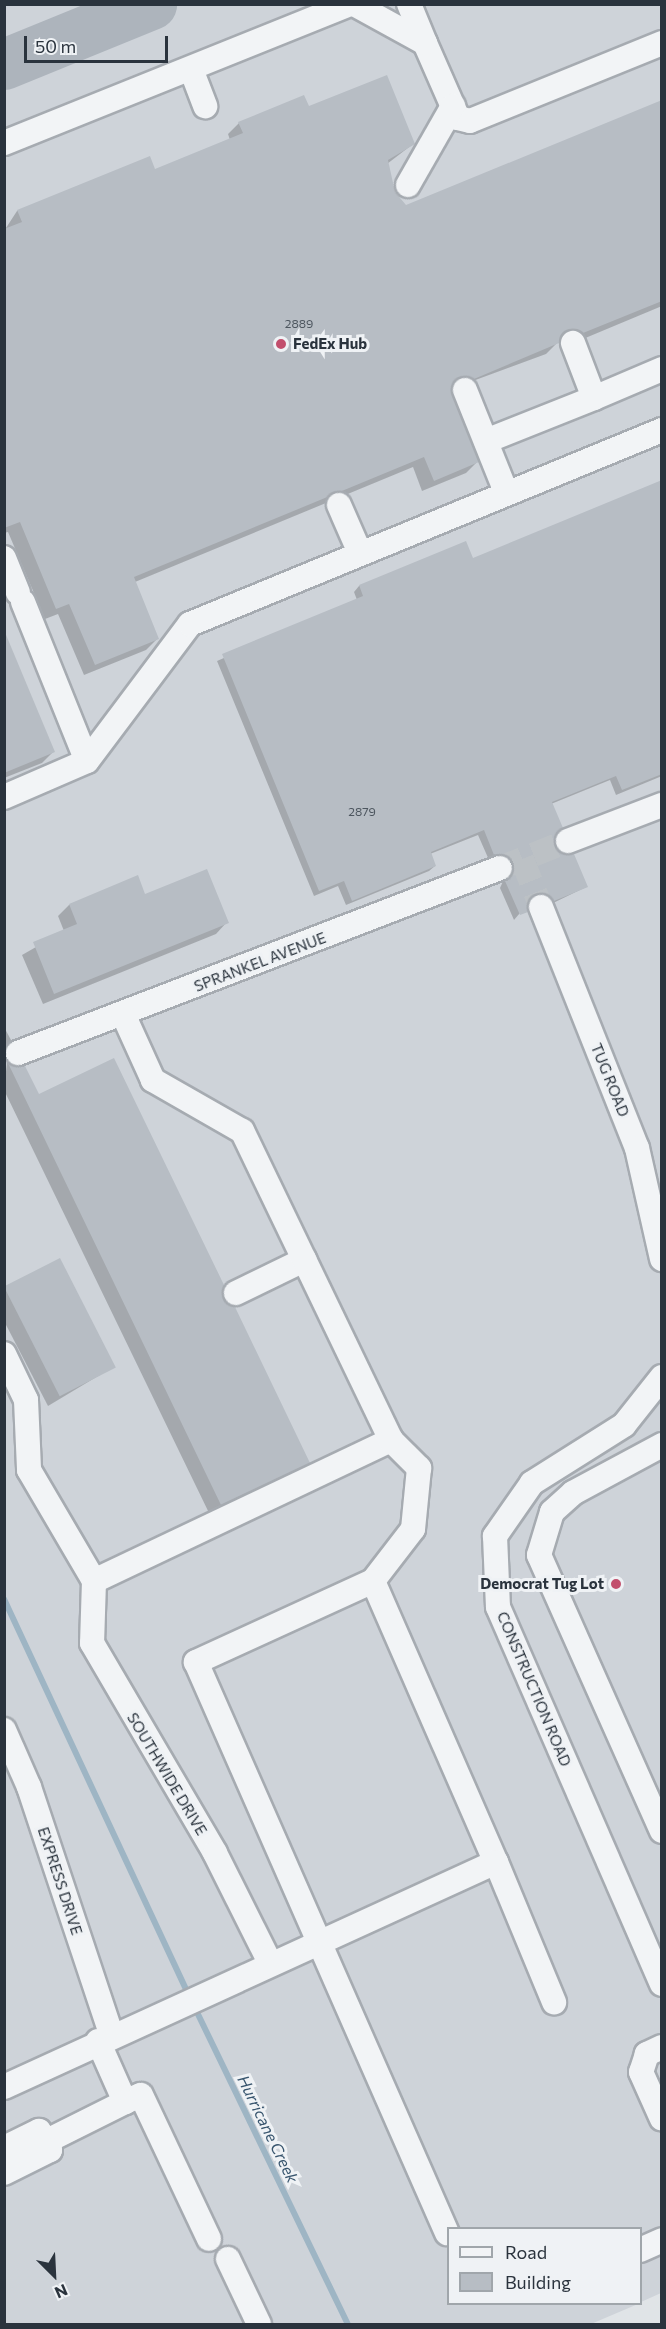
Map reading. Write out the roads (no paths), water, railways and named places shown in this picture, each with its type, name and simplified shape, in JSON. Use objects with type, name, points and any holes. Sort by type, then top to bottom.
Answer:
[{"type":"street","points":[[4,143],[349,4]]},
{"type":"street","points":[[354,4],[425,43]]},
{"type":"street","points":[[409,4],[458,118],[470,121],[662,43]]},
{"type":"street","points":[[191,69],[205,106]]},
{"type":"street","points":[[408,185],[453,106]]},
{"type":"street","points":[[573,342],[594,398]]},
{"type":"street","points":[[486,441],[662,369]]},
{"type":"street","points":[[465,390],[506,492]]},
{"type":"street","points":[[4,796],[87,761],[190,624],[506,492],[662,430]]},
{"type":"street","points":[[339,505],[360,553]]},
{"type":"street","points":[[5,558],[87,761]]},
{"type":"street","points":[[568,841],[662,805]]},
{"type":"street","name":"SPRANKEL AVENUE","points":[[9,1056],[500,868]]},
{"type":"street","name":"TUG ROAD","points":[[541,907],[655,1190],[662,1259]]},
{"type":"street","points":[[123,1014],[153,1080],[242,1131],[392,1440],[418,1468],[413,1529],[373,1581],[196,1662],[447,2233]]},
{"type":"street","points":[[236,1293],[304,1260]]},
{"type":"street","points":[[4,1354],[26,1400],[29,1470],[76,1546],[94,1581],[392,1440]]},
{"type":"street","name":"CONSTRUCTION ROAD","points":[[662,1377],[624,1425],[532,1483],[495,1536],[498,1607],[662,1984]]},
{"type":"street","points":[[662,1445],[559,1505],[543,1531],[539,1555],[662,1831]]},
{"type":"street","name":"SOUTHWIDE DRIVE","points":[[94,1581],[92,1643],[215,1853],[270,1961]]},
{"type":"street","points":[[373,1581],[554,2002]]},
{"type":"street","name":"EXPRESS DRIVE","points":[[4,1730],[29,1787],[125,2102]]},
{"type":"street","points":[[4,2087],[219,1984],[495,1862]]},
{"type":"street","points":[[662,2047],[646,2054],[641,2072],[662,2119]]},
{"type":"street","points":[[45,2142],[141,2095],[209,2239]]},
{"type":"street","points":[[4,2148],[39,2131],[50,2150],[4,2173]]},
{"type":"street","points":[[642,2249],[662,2240]]},
{"type":"street","points":[[228,2259],[259,2325]]},
{"type":"waterway","points":[[4,1599],[190,1997]]},
{"type":"waterway","name":"Hurricane Creek","points":[[194,2006],[348,2324]]},
{"type":"tunnel","points":[[500,868],[568,841]]},
{"type":"tunnel","points":[[522,859],[541,907]]},
{"type":"place","name":"FedEx Hub","points":[[281,344]]},
{"type":"place","name":"Democrat Tug Lot","points":[[616,1584]]}]
